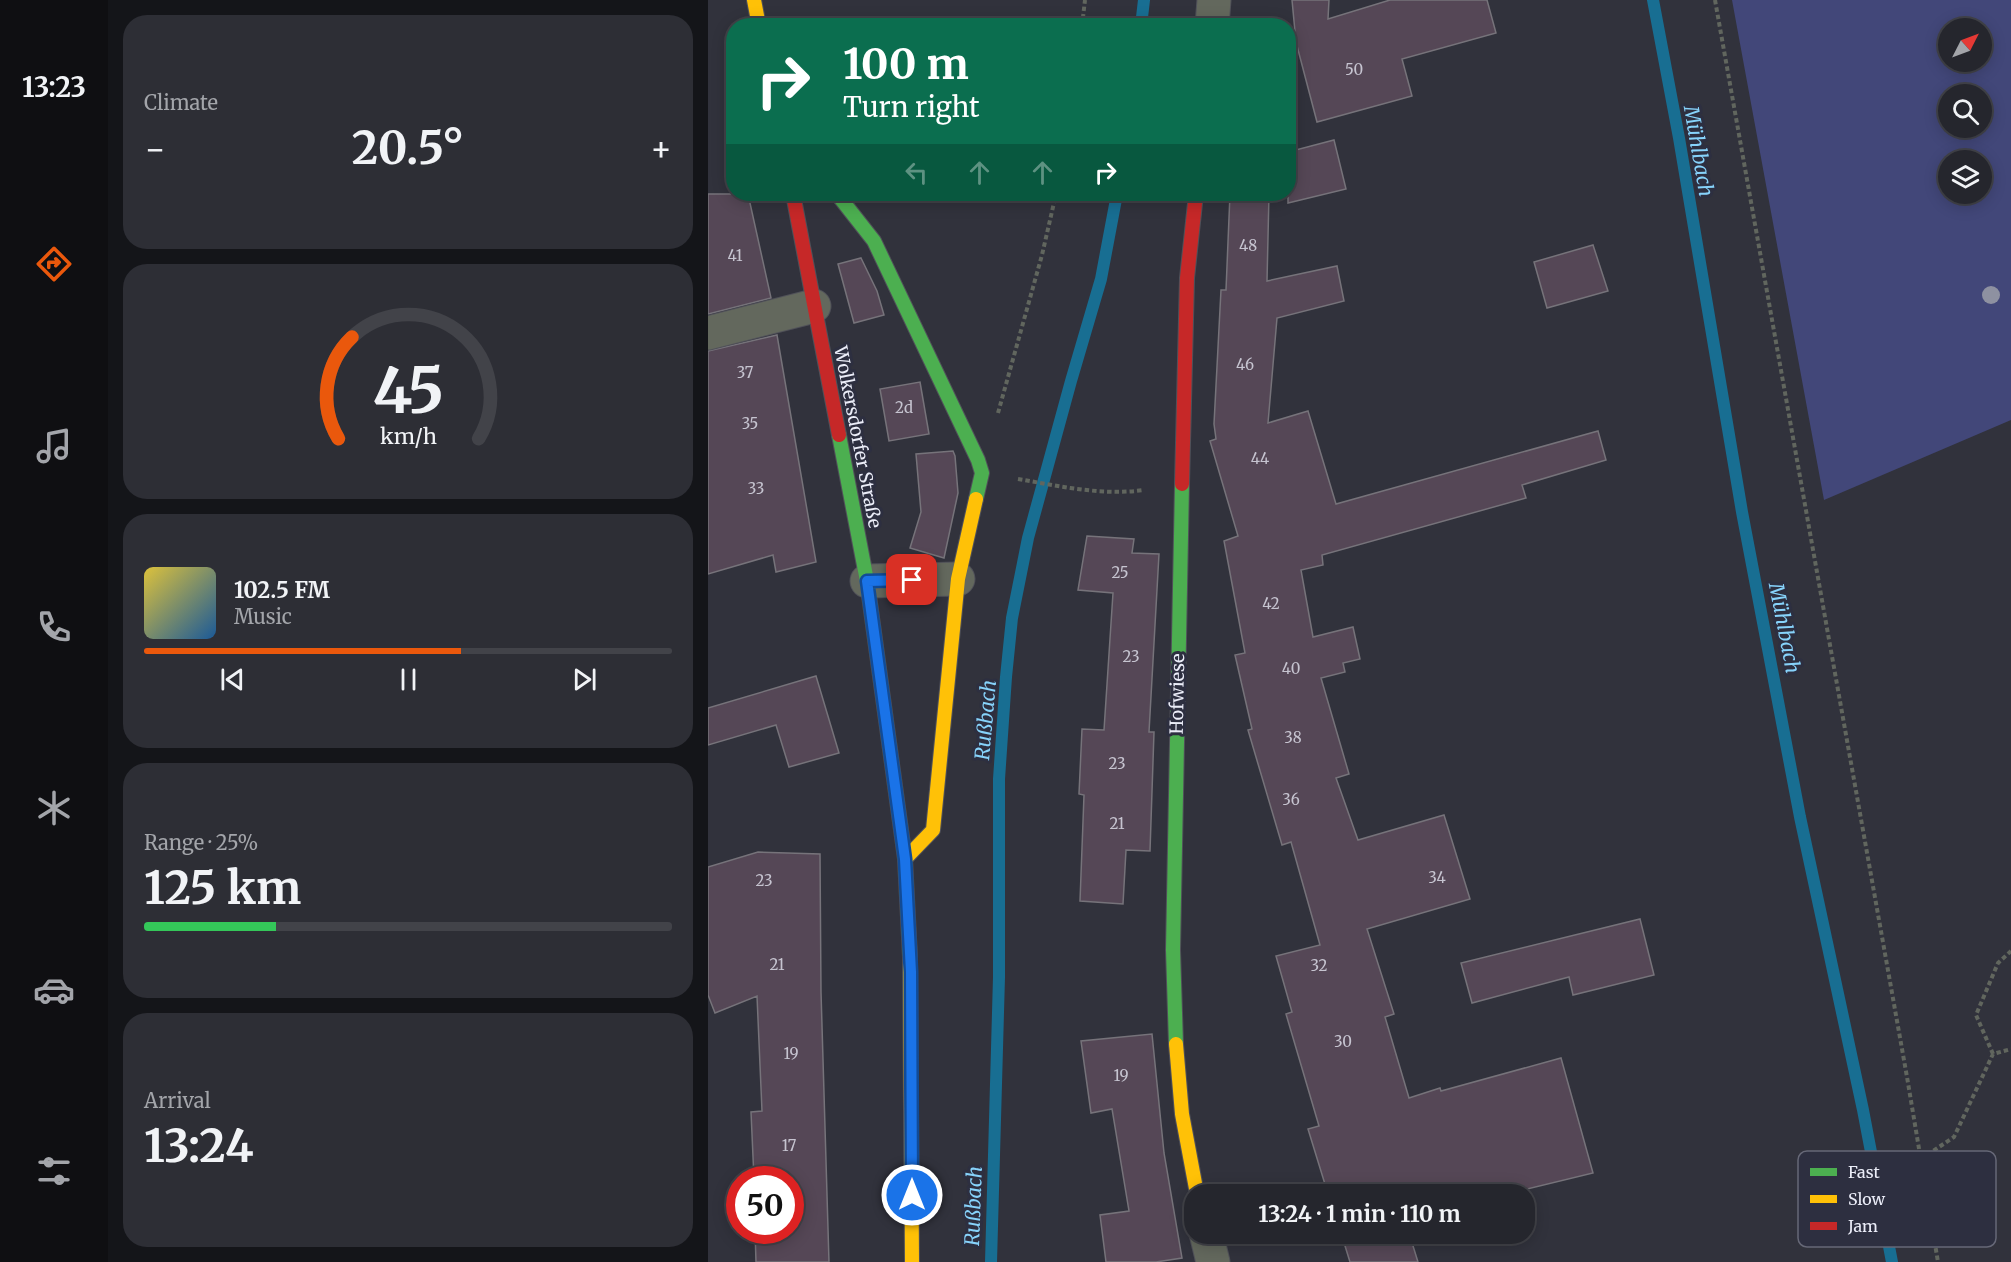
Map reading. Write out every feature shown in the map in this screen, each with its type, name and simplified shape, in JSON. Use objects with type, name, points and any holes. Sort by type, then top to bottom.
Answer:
[{"type":"street","points":[[754,0],[757,18]]},
{"type":"street","points":[[1213,18],[1214,0]]},
{"type":"street","name":"Wolkersdorfer Straße","points":[[795,201],[867,581],[905,859],[911,972],[912,1262]]},
{"type":"street","points":[[842,201],[874,242],[982,472],[958,579],[933,830],[905,859]]},
{"type":"street","name":"Hofwiese","points":[[1195,201],[1187,278],[1173,950],[1176,1045],[1182,1114],[1195,1184]]},
{"type":"street","points":[[708,333],[814,306]]},
{"type":"street","points":[[867,581],[958,579]]},
{"type":"street","points":[[1209,1244],[1213,1262]]},
{"type":"path","points":[[1083,18],[1085,0]]},
{"type":"path","points":[[1715,0],[1920,1151]]},
{"type":"path","points":[[978,460],[992,438],[1039,267],[1054,201]]},
{"type":"path","points":[[1011,478],[1085,490],[1128,492],[1181,482]]},
{"type":"path","points":[[1933,1151],[1954,1137],[1993,1054],[1976,1015],[1998,963],[2011,951]]},
{"type":"path","points":[[1993,1054],[2011,1049]]},
{"type":"path","points":[[1936,1247],[1938,1262]]},
{"type":"shaded area","points":[[1732,0],[2011,0],[2011,420],[1824,500]]},
{"type":"building","points":[[1292,0],[1329,0],[1328,19],[1390,0],[1487,0],[1496,33],[1402,59],[1412,96],[1317,122],[1296,42],[1296,18],[1294,18]]},
{"type":"building","points":[[1334,140],[1346,189],[1288,203],[1288,201],[1296,201],[1296,150]]},
{"type":"building","points":[[708,194],[726,194],[726,201],[750,201],[771,298],[708,314]]},
{"type":"building","points":[[1230,201],[1269,201],[1267,281],[1337,266],[1344,301],[1277,318],[1268,423],[1308,411],[1336,504],[1598,431],[1606,460],[1522,485],[1526,498],[1322,555],[1323,565],[1301,570],[1313,637],[1353,627],[1360,659],[1343,663],[1345,672],[1321,678],[1349,774],[1336,778],[1358,840],[1444,815],[1470,899],[1367,929],[1394,1014],[1385,1017],[1409,1098],[1561,1058],[1593,1173],[1535,1187],[1535,1184],[1325,1184],[1308,1129],[1319,1126],[1286,1014],[1292,1012],[1276,956],[1320,945],[1291,842],[1282,845],[1248,730],[1252,729],[1235,655],[1245,653],[1224,541],[1238,536],[1210,441],[1216,439],[1214,424],[1221,290],[1226,290]]},
{"type":"building","points":[[1593,245],[1608,291],[1547,308],[1534,262]]},
{"type":"building","points":[[861,258],[877,291],[884,315],[854,323],[838,264]]},
{"type":"building","points":[[777,335],[816,562],[776,572],[773,555],[708,574],[708,351]]},
{"type":"building","points":[[920,382],[929,434],[889,441],[880,389]]},
{"type":"building","points":[[953,451],[958,493],[944,558],[910,548],[921,512],[916,454]]},
{"type":"building","points":[[1087,536],[1134,539],[1132,553],[1159,554],[1149,732],[1154,732],[1150,851],[1126,850],[1123,904],[1080,901],[1084,795],[1079,794],[1082,729],[1104,730],[1113,593],[1078,590]]},
{"type":"building","points":[[816,676],[839,753],[789,767],[776,725],[708,745],[708,708]]},
{"type":"building","points":[[758,852],[820,854],[821,992],[829,1262],[756,1262],[755,1244],[804,1244],[804,1166],[753,1166],[751,1112],[762,1111],[757,996],[715,1013],[708,995],[708,867]]},
{"type":"building","points":[[1640,919],[1654,975],[1573,995],[1569,977],[1472,1003],[1461,963]]},
{"type":"building","points":[[1152,1034],[1164,1153],[1182,1258],[1156,1262],[1106,1262],[1100,1215],[1129,1211],[1112,1109],[1091,1113],[1081,1041]]},
{"type":"building","points":[[1344,1244],[1412,1244],[1418,1262],[1350,1262]]},
{"type":"waterway","name":"Rußbach","points":[[1142,18],[1144,0]]},
{"type":"waterway","name":"Mühlbach","points":[[1653,0],[1679,138],[1742,512],[1800,817],[1871,1151]]},
{"type":"waterway","name":"Rußbach","points":[[991,1262],[999,977],[999,779],[1012,618],[1028,538],[1101,279],[1116,201]]},
{"type":"waterway","name":"Mühlbach","points":[[1889,1247],[1892,1262]]},
{"type":"traffic: fast","points":[[843,201],[874,241],[978,460],[982,473],[976,499]]},
{"type":"traffic: fast","points":[[839,435],[867,581],[905,859],[910,957]]},
{"type":"traffic: fast","points":[[1176,1044],[1173,950],[1182,484]]},
{"type":"traffic: slow","points":[[754,0],[757,18]]},
{"type":"traffic: slow","points":[[905,859],[933,830],[958,579],[976,499]]},
{"type":"traffic: slow","points":[[910,957],[912,1262]]},
{"type":"traffic: slow","points":[[1176,1044],[1182,1114],[1195,1184]]},
{"type":"traffic: jam","points":[[794,201],[839,435]]},
{"type":"traffic: jam","points":[[1182,484],[1187,278],[1195,201]]},
{"type":"route","points":[[912,580],[867,581],[905,859],[911,972],[912,1195]]}]
